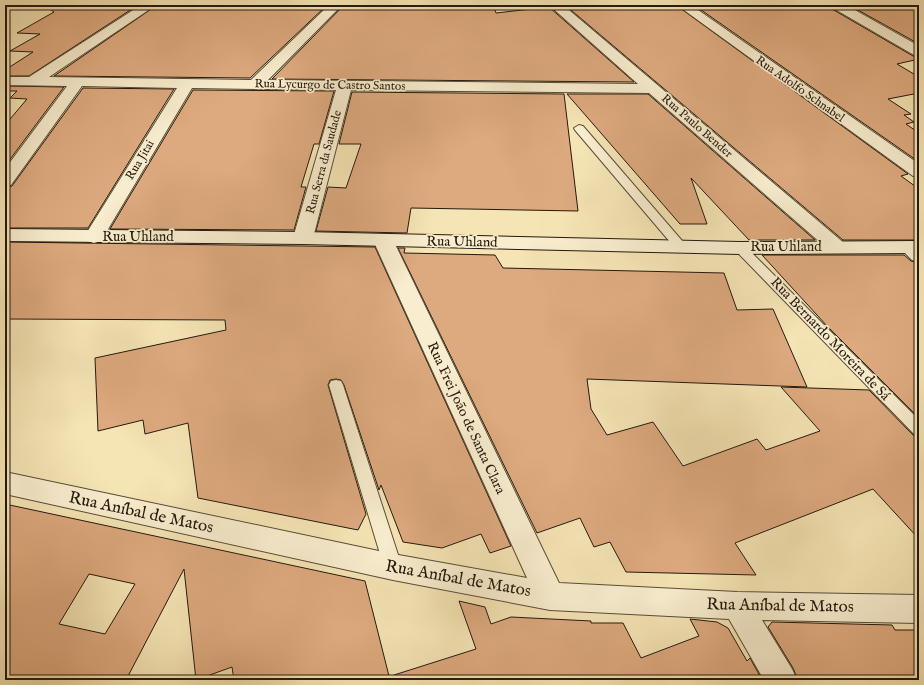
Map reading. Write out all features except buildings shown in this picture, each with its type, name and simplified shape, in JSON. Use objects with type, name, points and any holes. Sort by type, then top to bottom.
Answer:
[{"type":"street","points":[[33,81],[150,5]]},
{"type":"street","points":[[254,84],[336,5]]},
{"type":"street","name":"Rua Paulo Bender","points":[[556,5],[837,247]]},
{"type":"street","name":"Rua Adolfo Schnabel","points":[[683,5],[919,172]]},
{"type":"street","points":[[837,5],[919,52]]},
{"type":"street","name":"Rua Lycurgo de Castro Santos","points":[[5,81],[187,82],[654,89]]},
{"type":"street","points":[[5,181],[78,82]]},
{"type":"street","name":"Rua Jitai","points":[[94,237],[187,82]]},
{"type":"street","name":"Rua Serra da Saudade","points":[[303,238],[345,85]]},
{"type":"street","name":"Rua Uhland","points":[[5,235],[303,238],[740,248],[837,247],[916,250]]},
{"type":"street","name":"Rua Frei João de Santa Clara","points":[[383,240],[550,596]]},
{"type":"street","name":"Rua Aníbal de Matos","points":[[5,483],[392,567],[550,596],[737,606],[919,609]]},
{"type":"street","points":[[737,606],[781,680]]},
{"type":"lane","points":[[579,128],[680,246]]},
{"type":"lane","name":"Rua Bernardo Moreira de Sá","points":[[740,248],[919,430]]},
{"type":"lane","points":[[336,385],[392,567]]}]
